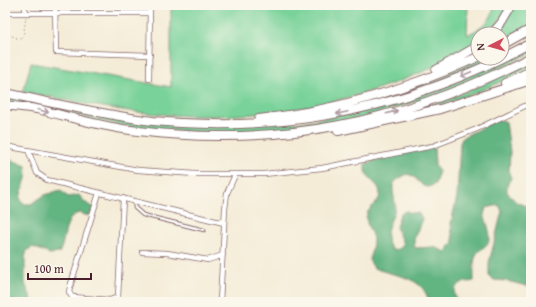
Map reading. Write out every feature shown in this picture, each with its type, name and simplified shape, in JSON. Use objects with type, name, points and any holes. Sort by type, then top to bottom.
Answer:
[{"type":"highway","points":[[499,26],[512,5]]},
{"type":"highway","points":[[510,41],[531,29]]},
{"type":"highway","points":[[510,54],[531,43]]},
{"type":"highway","points":[[406,86],[470,51]]},
{"type":"highway","points":[[172,135],[246,137],[306,132],[342,125],[440,98],[488,78],[531,57]]},
{"type":"highway","points":[[14,95],[53,99],[140,116],[217,121],[260,119],[317,111],[377,96],[470,60]]},
{"type":"highway","points":[[5,93],[152,120],[217,125],[270,123],[329,116],[388,102],[438,85],[483,66]]},
{"type":"highway","points":[[470,99],[531,71]]},
{"type":"highway","points":[[5,105],[40,110],[122,129],[194,139],[226,141],[310,136],[410,117],[531,80]]},
{"type":"street","points":[[24,5],[26,12]]},
{"type":"street","points":[[55,5],[56,52],[150,55]]},
{"type":"street","points":[[150,5],[150,79]]},
{"type":"street","points":[[5,13],[150,13]]},
{"type":"street","points":[[5,146],[138,170],[235,175],[264,174],[322,168],[433,146],[477,129],[531,103]]},
{"type":"street","points":[[28,150],[33,167],[41,177],[224,223]]},
{"type":"street","points":[[220,302],[227,193],[235,175]]},
{"type":"street","points":[[98,192],[70,287],[69,292],[72,297],[110,300],[118,297],[123,198]]},
{"type":"street","points":[[142,252],[167,253],[208,260],[223,255]]},
{"type":"lane","points":[[134,200],[135,208],[142,215],[204,230]]},
{"type":"path","points":[[5,33],[19,39],[23,38],[26,12]]},
{"type":"green space","points":[[171,5],[468,5],[467,35],[470,34],[470,48],[439,64],[400,81],[318,105],[275,112],[189,116],[131,111],[23,92],[31,63],[171,87]]},
{"type":"green space","points":[[494,5],[509,5],[495,26],[482,26],[489,20]]},
{"type":"green space","points":[[514,5],[531,5],[531,25],[510,36],[510,26],[500,26]]},
{"type":"green space","points":[[531,46],[531,54],[510,64],[510,54]]},
{"type":"green space","points":[[531,62],[531,67],[463,98],[420,110],[473,89]]},
{"type":"green space","points":[[470,63],[470,66],[474,66],[453,75],[387,97]]},
{"type":"green space","points":[[479,66],[506,66],[457,89],[342,124],[271,134],[149,130],[5,103],[5,95],[118,118],[299,123],[361,111]]},
{"type":"green space","points":[[502,120],[506,122],[510,152],[509,173],[511,178],[507,185],[507,192],[516,202],[531,208],[531,287],[507,281],[494,280],[489,276],[489,263],[502,211],[499,205],[486,208],[484,214],[490,235],[488,243],[478,253],[474,261],[474,281],[461,283],[456,287],[454,293],[456,299],[460,302],[429,302],[426,293],[415,282],[408,278],[374,268],[369,260],[373,239],[366,217],[368,211],[377,202],[380,193],[377,186],[366,174],[365,164],[393,154],[434,146],[435,165],[439,171],[435,184],[429,187],[423,186],[413,176],[407,174],[394,183],[393,191],[395,205],[388,227],[387,237],[388,243],[392,250],[399,249],[403,244],[396,227],[400,214],[406,211],[418,213],[422,218],[414,240],[415,248],[434,247],[446,252],[453,242],[451,223],[457,197],[460,143],[463,137],[495,121]]},
{"type":"green space","points":[[5,157],[26,166],[27,175],[20,198],[23,204],[31,204],[45,195],[60,190],[68,197],[79,195],[84,202],[95,208],[89,216],[79,213],[70,219],[67,224],[59,253],[50,254],[33,247],[27,250],[25,258],[25,284],[33,302],[5,302]]}]
